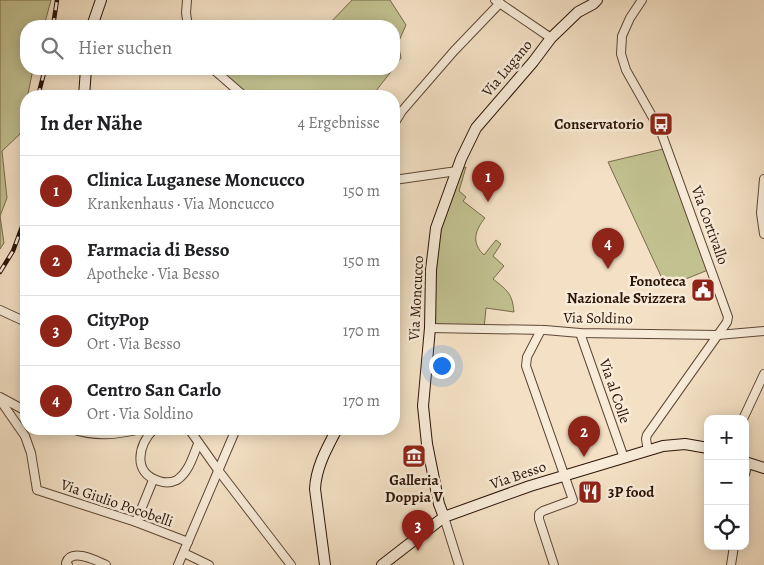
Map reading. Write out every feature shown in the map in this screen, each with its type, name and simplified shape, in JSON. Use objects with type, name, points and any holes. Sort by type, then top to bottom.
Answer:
[{"type":"street","points":[[94,20],[101,0]]},
{"type":"street","points":[[187,0],[187,20]]},
{"type":"street","name":"Via Lugano","points":[[457,171],[468,142],[476,128],[533,62],[551,38],[578,12],[597,0]]},
{"type":"street","name":"Via Cortivallo","points":[[642,0],[630,18],[622,36],[621,54],[626,70],[661,132],[728,317],[647,435],[648,451]]},
{"type":"street","points":[[400,114],[498,2],[551,38]]},
{"type":"street","points":[[84,90],[86,75]]},
{"type":"street","points":[[220,75],[237,90]]},
{"type":"street","points":[[400,179],[457,171]]},
{"type":"street","name":"Via Moncucco","points":[[444,517],[439,504],[427,444],[423,406],[430,328],[431,270],[436,228],[457,171]]},
{"type":"street","points":[[764,179],[762,213],[764,234]]},
{"type":"street","points":[[0,310],[20,319]]},
{"type":"street","name":"Via Soldino","points":[[430,328],[541,330],[580,333],[718,334],[764,331]]},
{"type":"street","points":[[541,330],[527,357],[526,366],[573,500],[543,511],[538,517],[554,565]]},
{"type":"street","name":"Via al Colle","points":[[580,333],[624,458]]},
{"type":"street","points":[[745,415],[764,374]]},
{"type":"street","points":[[0,399],[20,408]]},
{"type":"street","name":"Via Giulio Pocobelli","points":[[0,399],[20,430]]},
{"type":"street","name":"Via Giulio Pocobelli","points":[[23,435],[31,453],[37,490],[136,522],[188,542]]},
{"type":"street","points":[[148,435],[140,451],[140,461],[147,476],[165,484],[176,481],[184,473],[198,444]]},
{"type":"street","points":[[193,435],[291,565]]},
{"type":"street","points":[[178,565],[233,435]]},
{"type":"street","points":[[325,565],[315,477],[334,435]]},
{"type":"street","name":"Via Besso","points":[[384,565],[444,517],[530,486],[648,451],[676,444],[691,444],[704,447]]},
{"type":"street","points":[[749,466],[764,468]]},
{"type":"street","points":[[136,522],[153,480]]},
{"type":"street","points":[[444,517],[459,565]]},
{"type":"street","points":[[730,565],[733,550]]},
{"type":"street","points":[[184,554],[209,565]]},
{"type":"street","points":[[67,564],[67,559],[71,556],[78,556],[106,565]]},
{"type":"shaded area","points":[[0,0],[51,0],[46,20],[20,20],[20,75],[32,75],[29,90],[20,90],[20,134],[2,151],[7,198],[0,216]]},
{"type":"shaded area","points":[[352,0],[390,0],[406,25],[400,38],[400,20],[333,20]]},
{"type":"shaded area","points":[[225,75],[388,75],[377,90],[237,90],[222,78]]},
{"type":"shaded area","points":[[663,149],[708,270],[666,287],[608,162]]},
{"type":"shaded area","points":[[466,167],[459,191],[466,197],[463,201],[485,218],[477,232],[477,246],[484,255],[496,240],[501,244],[493,256],[504,266],[493,279],[508,293],[514,312],[486,308],[484,329],[431,328],[436,228],[457,171]]},
{"type":"shaded area","points":[[0,216],[4,243],[0,249]]},
{"type":"railway","points":[[54,20],[57,0]]},
{"type":"railway","points":[[40,90],[43,75]]},
{"type":"railway","points":[[0,272],[13,251],[20,232]]},
{"type":"place","name":"Conservatorio","points":[[661,124]]},
{"type":"place","name":"Clinica Luganese Moncucco","points":[[488,202]]},
{"type":"place","name":"Centro San Carlo","points":[[608,269]]},
{"type":"place","name":"Fonoteca Nazionale Svizzera","points":[[703,290]]},
{"type":"place","name":"Galleria Doppia V","points":[[414,456]]},
{"type":"place","name":"Farmacia di Besso","points":[[584,457]]},
{"type":"place","name":"3P food","points":[[590,492]]},
{"type":"place","name":"CityPop","points":[[418,551]]}]
